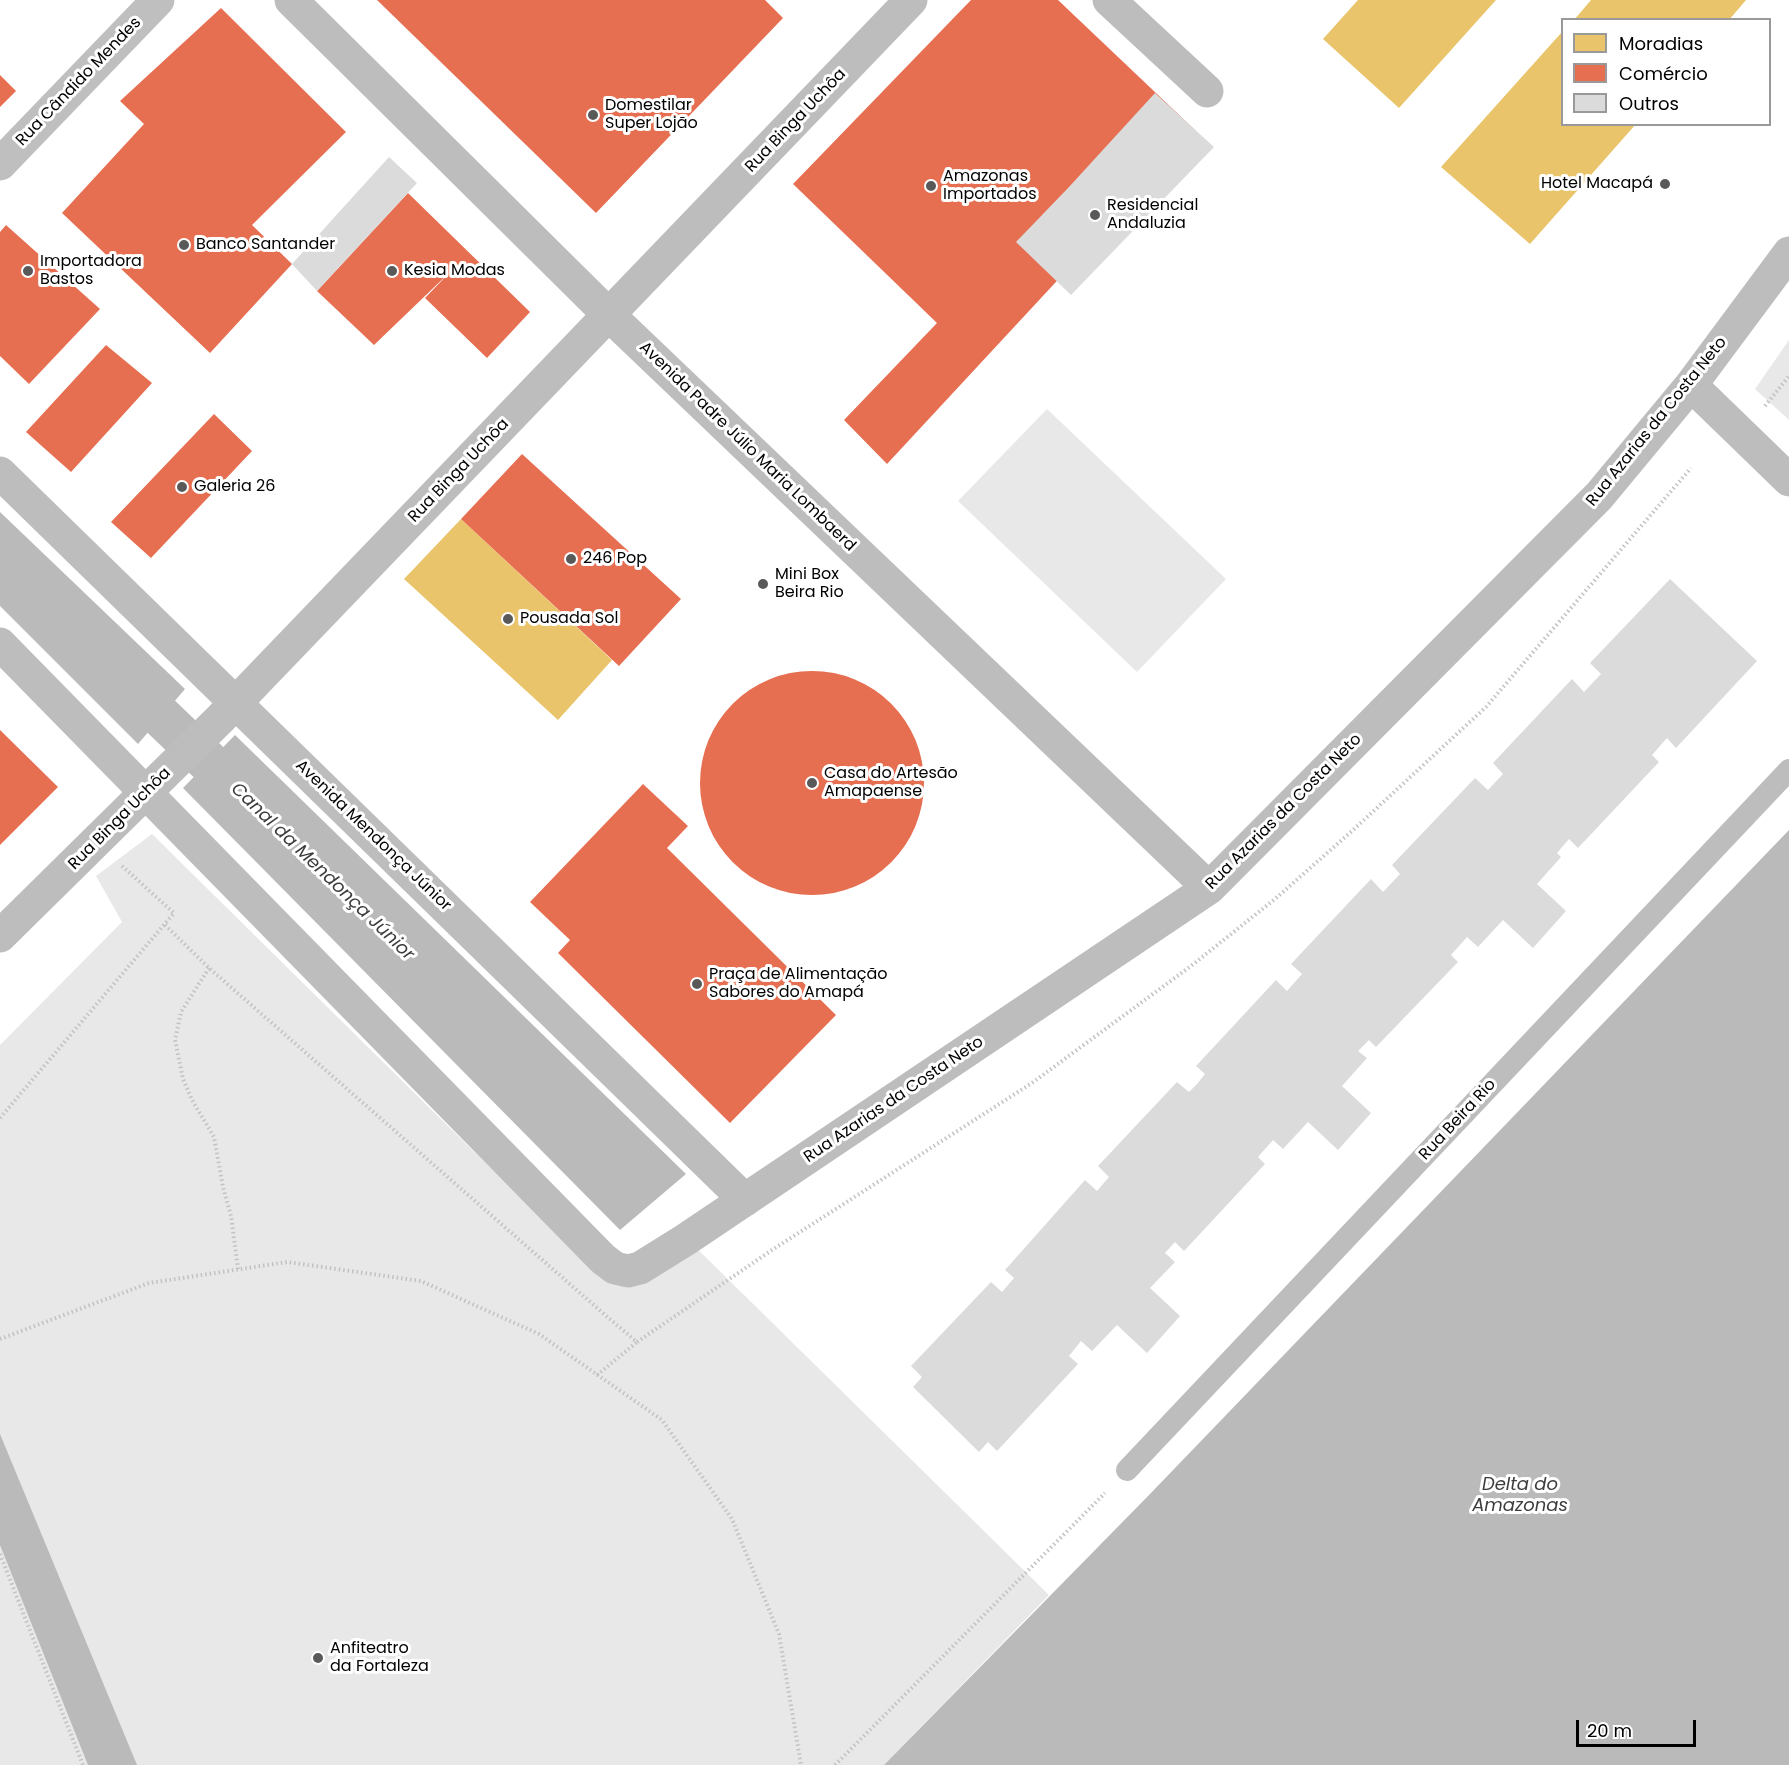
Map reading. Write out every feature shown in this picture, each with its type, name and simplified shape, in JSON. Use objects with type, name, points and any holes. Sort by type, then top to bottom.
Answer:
[{"type":"main road","name":"Rua Cândido Mendes","points":[[0,164],[158,0]]},
{"type":"street","name":"Avenida Padre Júlio Maria Lombaerd","points":[[291,0],[609,315],[1209,888]]},
{"type":"street","name":"Rua Binga Uchôa","points":[[0,936],[229,710],[911,0]]},
{"type":"street","points":[[1109,0],[1207,91]]},
{"type":"street","name":"Rua Azarias da Costa Neto","points":[[155,784],[603,1259],[615,1268],[628,1272],[640,1268],[745,1200],[1209,888],[1599,496],[1691,385],[1789,253]]},
{"type":"street","points":[[1691,385],[1789,480]]},
{"type":"street","name":"Avenida Mendonça Júnior","points":[[0,473],[229,710],[745,1200]]},
{"type":"street","points":[[0,644],[155,784]]},
{"type":"lane","name":"Rua Beira Rio","points":[[1127,1470],[1789,770]]},
{"type":"path","points":[[597,1375],[637,1342],[772,1250],[1032,1083],[1191,966],[1275,899],[1369,816],[1486,707],[1691,468]]},
{"type":"path","points":[[0,1118],[174,913],[96,842]]},
{"type":"path","points":[[165,925],[209,968],[637,1342]]},
{"type":"path","points":[[209,968],[181,1012],[175,1040],[183,1079],[192,1100],[214,1137],[231,1216],[238,1269]]},
{"type":"path","points":[[0,1339],[149,1284],[287,1262],[421,1281],[539,1334],[662,1420],[732,1519],[779,1634],[801,1765]]},
{"type":"path","points":[[835,1765],[1127,1470]]},
{"type":"path","points":[[0,1554],[83,1765]]},
{"type":"shaded area","points":[[1789,340],[1789,420],[1755,389]]},
{"type":"shaded area","points":[[1047,409],[1226,579],[1137,672],[958,501]]},
{"type":"shaded area","points":[[152,834],[601,1277],[679,1231],[1049,1595],[884,1765],[0,1765],[0,1045],[122,922],[96,876]]},
{"type":"water","points":[[0,512],[185,689],[138,744],[0,606]]},
{"type":"water","points":[[235,735],[686,1174],[620,1230],[183,788]]},
{"type":"water","name":"Delta do Amazonas","points":[[1789,830],[1789,1765],[884,1765],[1150,1494]]},
{"type":"water","points":[[0,1434],[137,1765],[88,1765],[0,1545]]},
{"type":"building: Moradias","points":[[1358,0],[1496,0],[1399,108],[1323,39]]},
{"type":"building: Moradias","points":[[1591,0],[1746,0],[1731,18],[1576,18]]},
{"type":"building: Moradias","points":[[1561,33],[1561,126],[1634,126],[1530,244],[1441,167]]},
{"type":"building: Moradias","name":"Pousada Sol","points":[[461,519],[612,660],[558,720],[404,579]]},
{"type":"building: Comércio","name":"Domestilar Super Lojão","points":[[377,0],[765,0],[783,18],[596,213]]},
{"type":"building: Comércio","points":[[971,0],[1058,0],[1196,131],[887,464],[844,420],[937,323],[793,184]]},
{"type":"building: Comércio","points":[[221,8],[346,132],[252,225],[292,264],[210,353],[62,213],[144,124],[120,101]]},
{"type":"building: Comércio","points":[[0,75],[16,91],[0,107]]},
{"type":"building: Comércio","name":"Kesia Modas","points":[[408,193],[530,312],[487,358],[425,298],[451,271],[374,345],[317,291]]},
{"type":"building: Comércio","name":"Importadora Bastos","points":[[6,225],[100,309],[29,384],[0,356],[0,232]]},
{"type":"building: Comércio","points":[[106,345],[152,383],[71,472],[26,432]]},
{"type":"building: Comércio","name":"Galeria 26","points":[[214,414],[252,451],[151,558],[111,522]]},
{"type":"building: Comércio","name":"246 Pop","points":[[522,454],[681,599],[619,666],[461,519]]},
{"type":"building: Comércio","name":"Casa do Artesão Amapaense","points":[[812,671],[834,673],[865,684],[883,696],[899,712],[911,730],[919,750],[924,783],[922,805],[911,836],[899,854],[883,870],[865,882],[845,890],[812,895],[790,893],[759,882],[741,870],[725,854],[713,836],[705,816],[700,783],[702,761],[713,730],[725,712],[741,696],[759,684],[779,676]]},
{"type":"building: Comércio","points":[[0,730],[58,787],[0,845]]},
{"type":"building: Comércio","name":"Praça de Alimentação Sabores do Amapá","points":[[643,784],[688,826],[667,848],[836,1015],[730,1123],[558,953],[570,940],[530,902]]},
{"type":"building: Outros","name":"Residencial Andaluzia","points":[[1155,93],[1214,147],[1071,295],[1016,242]]},
{"type":"building: Outros","points":[[389,157],[417,183],[317,291],[292,264]]},
{"type":"building: Outros","points":[[1670,579],[1757,661],[1676,748],[1667,738],[1652,755],[1659,762],[1578,848],[1569,839],[1557,853],[1561,857],[1537,884],[1566,911],[1533,948],[1503,920],[1478,947],[1467,937],[1451,955],[1458,962],[1376,1047],[1369,1040],[1358,1051],[1367,1058],[1342,1086],[1371,1113],[1338,1150],[1308,1122],[1283,1149],[1273,1140],[1258,1157],[1265,1164],[1184,1251],[1175,1242],[1165,1253],[1175,1262],[1150,1288],[1180,1316],[1147,1353],[1117,1325],[1092,1351],[1081,1341],[1069,1356],[1078,1364],[997,1451],[988,1442],[979,1452],[913,1387],[922,1377],[911,1366],[991,1282],[1002,1292],[1014,1278],[1005,1270],[1085,1180],[1097,1191],[1109,1177],[1098,1166],[1177,1082],[1189,1092],[1197,1084],[1205,1074],[1196,1066],[1276,980],[1287,991],[1302,974],[1291,964],[1371,879],[1383,892],[1400,874],[1392,865],[1475,778],[1488,790],[1503,774],[1493,763],[1572,679],[1584,692],[1601,674],[1590,663]]},
{"type":"waterway","name":"Canal da Mendonça Júnior","points":[[120,677],[250,802]]},
{"type":"place","name":"Domestilar Super Lojão","points":[[593,115]]},
{"type":"place","name":"Hotel Macapá","points":[[1665,184]]},
{"type":"place","name":"Amazonas Importados","points":[[931,186]]},
{"type":"place","name":"Residencial Andaluzia","points":[[1095,215]]},
{"type":"place","name":"Banco Santander","points":[[184,245]]},
{"type":"place","name":"Importadora Bastos","points":[[28,271]]},
{"type":"place","name":"Kesia Modas","points":[[392,271]]},
{"type":"place","name":"Galeria 26","points":[[182,487]]},
{"type":"place","name":"246 Pop","points":[[571,559]]},
{"type":"place","name":"Mini Box Beira Rio","points":[[763,584]]},
{"type":"place","name":"Pousada Sol","points":[[508,619]]},
{"type":"place","name":"Casa do Artesão Amapaense","points":[[812,783]]},
{"type":"place","name":"Praça de Alimentação Sabores do Amapá","points":[[697,984]]},
{"type":"place","name":"Anfiteatro da Fortaleza","points":[[318,1658]]}]
